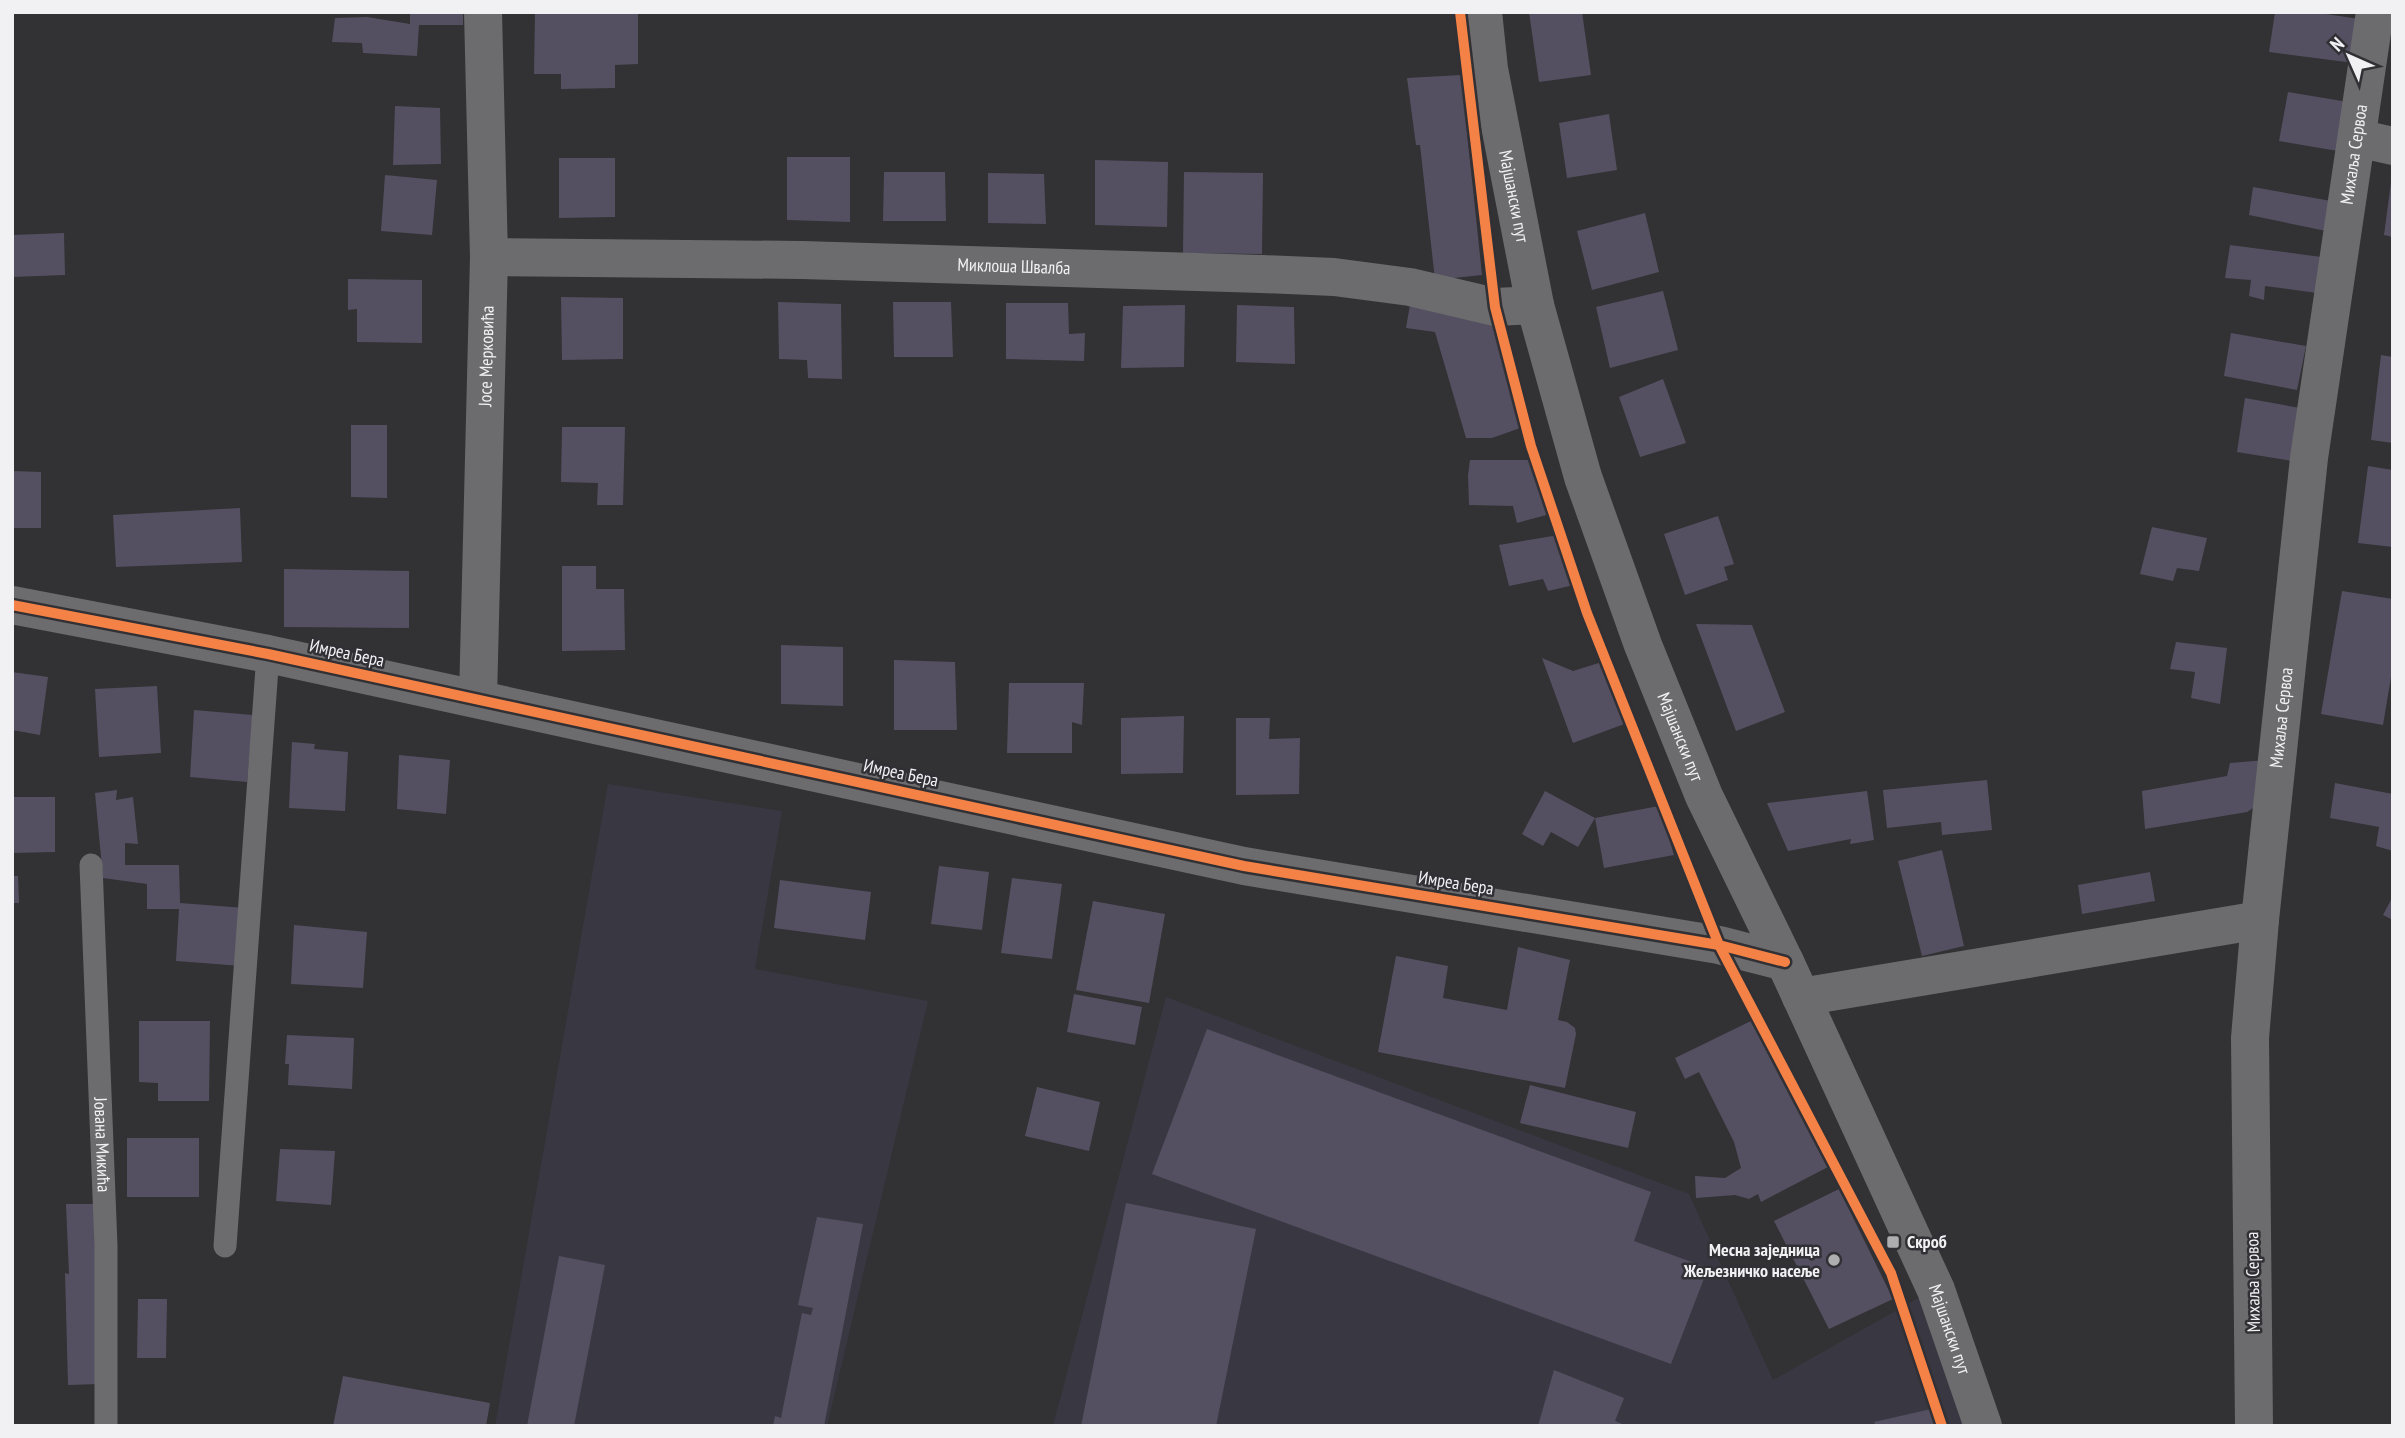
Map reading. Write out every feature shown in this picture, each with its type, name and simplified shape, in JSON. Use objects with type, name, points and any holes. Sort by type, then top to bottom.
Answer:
[{"type":"street","name":"Јосе Мерковића","points":[[478,699],[489,257],[484,12]]},
{"type":"street","name":"Мајшански пут","points":[[1483,12],[1489,69],[1535,305],[1583,477],[1643,645],[1704,796],[1785,962],[1936,1290],[1983,1426]]},
{"type":"street","name":"Михаља Сервоа","points":[[2254,1426],[2250,1038],[2260,920],[2309,458],[2375,142],[2375,12]]},
{"type":"street","name":"Миклоша Швалба","points":[[489,257],[802,260],[1274,274],[1410,287],[1495,307],[1535,305]]},
{"type":"street","name":"Имреа Бера","points":[[12,606],[268,654],[1244,866],[1719,945],[1785,962]]},
{"type":"street","points":[[1801,997],[2260,920]]},
{"type":"lane","points":[[225,1246],[268,654]]},
{"type":"lane","name":"Јована Микића","points":[[91,865],[106,1246],[106,1426]]},
{"type":"shaded area","points":[[608,784],[782,811],[755,969],[928,1001],[827,1426],[495,1426]]},
{"type":"shaded area","points":[[1166,997],[1689,1194],[1773,1380],[1922,1296],[1970,1426],[1053,1426]]},
{"type":"building","points":[[410,12],[463,12],[463,25],[419,25],[417,56],[363,53],[362,43],[332,42],[335,18],[367,17],[410,24]]},
{"type":"building","points":[[535,12],[638,12],[638,64],[615,65],[615,88],[561,89],[561,74],[534,74]]},
{"type":"building","points":[[1529,12],[1582,12],[1591,75],[1539,82]]},
{"type":"building","points":[[2275,12],[2313,12],[2359,19],[2354,63],[2269,52]]},
{"type":"building","points":[[1461,75],[1482,275],[1435,280],[1420,145],[1416,145],[1407,78]]},
{"type":"building","points":[[2288,92],[2348,102],[2338,151],[2279,141]]},
{"type":"building","points":[[395,106],[440,108],[441,164],[393,165]]},
{"type":"building","points":[[1609,114],[1617,170],[1567,178],[1559,123]]},
{"type":"building","points":[[787,157],[850,157],[850,222],[787,220]]},
{"type":"building","points":[[559,158],[615,158],[615,217],[559,218]]},
{"type":"building","points":[[1095,160],[1168,162],[1167,227],[1095,225]]},
{"type":"building","points":[[884,172],[945,172],[946,221],[883,221]]},
{"type":"building","points":[[1184,172],[1263,173],[1262,254],[1183,253]]},
{"type":"building","points":[[988,173],[1044,174],[1046,224],[988,223]]},
{"type":"building","points":[[385,175],[437,180],[432,235],[381,231]]},
{"type":"building","points":[[2393,182],[2393,237],[2384,235]]},
{"type":"building","points":[[2253,187],[2337,202],[2331,232],[2249,215]]},
{"type":"building","points":[[1645,213],[1659,272],[1592,290],[1577,231]]},
{"type":"building","points":[[64,233],[65,275],[12,277],[12,235]]},
{"type":"building","points":[[2230,245],[2329,258],[2324,294],[2265,286],[2264,300],[2249,296],[2251,280],[2225,278]]},
{"type":"building","points":[[348,279],[422,280],[422,343],[357,342],[357,309],[348,310]]},
{"type":"building","points":[[1663,291],[1678,350],[1610,368],[1596,307]]},
{"type":"building","points":[[561,297],[623,298],[623,359],[562,360]]},
{"type":"building","points":[[1411,299],[1492,319],[1523,427],[1492,438],[1466,438],[1435,332],[1406,328]]},
{"type":"building","points":[[778,302],[841,304],[842,379],[808,378],[807,360],[779,359]]},
{"type":"building","points":[[893,302],[951,302],[953,357],[894,357]]},
{"type":"building","points":[[1006,303],[1068,303],[1069,334],[1085,333],[1084,361],[1006,359]]},
{"type":"building","points":[[1185,305],[1184,367],[1121,368],[1123,306]]},
{"type":"building","points":[[1237,305],[1294,307],[1295,364],[1236,362]]},
{"type":"building","points":[[2231,333],[2306,346],[2297,390],[2224,376]]},
{"type":"building","points":[[2381,355],[2393,357],[2393,443],[2371,440]]},
{"type":"building","points":[[1663,379],[1686,443],[1640,457],[1619,397]]},
{"type":"building","points":[[2245,398],[2311,410],[2305,463],[2237,452]]},
{"type":"building","points":[[351,425],[387,425],[387,498],[351,497]]},
{"type":"building","points":[[562,427],[625,427],[623,505],[597,505],[598,483],[561,482]]},
{"type":"building","points":[[1470,460],[1532,460],[1550,514],[1517,523],[1513,506],[1469,505]]},
{"type":"building","points":[[2368,466],[2393,470],[2393,547],[2358,543]]},
{"type":"building","points":[[12,471],[41,472],[41,528],[12,528]]},
{"type":"building","points":[[240,508],[242,562],[116,567],[113,515]]},
{"type":"building","points":[[1718,516],[1734,564],[1724,567],[1728,580],[1685,595],[1664,534]]},
{"type":"building","points":[[2152,527],[2207,538],[2199,571],[2177,568],[2173,581],[2140,574]]},
{"type":"building","points":[[1559,535],[1574,585],[1548,591],[1543,579],[1509,586],[1499,545]]},
{"type":"building","points":[[562,566],[596,566],[596,589],[624,589],[625,650],[562,651]]},
{"type":"building","points":[[284,569],[409,571],[409,628],[284,627]]},
{"type":"building","points":[[2342,591],[2393,599],[2393,665],[2383,725],[2321,714]]},
{"type":"building","points":[[1696,624],[1752,625],[1785,712],[1736,731]]},
{"type":"building","points":[[2176,642],[2227,648],[2220,704],[2191,698],[2195,672],[2170,669]]},
{"type":"building","points":[[781,645],[843,647],[843,706],[781,704]]},
{"type":"building","points":[[1542,658],[1573,671],[1602,662],[1627,723],[1573,743]]},
{"type":"building","points":[[894,660],[955,662],[957,730],[894,730]]},
{"type":"building","points":[[12,672],[48,677],[40,735],[12,730]]},
{"type":"building","points":[[1009,683],[1084,683],[1082,725],[1072,722],[1072,753],[1007,753]]},
{"type":"building","points":[[157,686],[161,753],[99,757],[95,689]]},
{"type":"building","points":[[194,710],[253,715],[247,782],[190,777]]},
{"type":"building","points":[[1184,716],[1183,773],[1121,774],[1121,718]]},
{"type":"building","points":[[1236,718],[1270,718],[1269,739],[1300,738],[1299,794],[1236,795]]},
{"type":"building","points":[[292,742],[315,744],[314,749],[348,752],[345,811],[289,808]]},
{"type":"building","points":[[399,755],[450,760],[446,814],[397,809]]},
{"type":"building","points":[[2266,760],[2261,803],[2247,812],[2145,829],[2142,791],[2227,776],[2230,763]]},
{"type":"building","points":[[1987,780],[1992,830],[1942,835],[1941,822],[1887,828],[1883,790]]},
{"type":"building","points":[[2335,783],[2393,794],[2393,851],[2376,846],[2379,827],[2330,818]]},
{"type":"building","points":[[117,790],[116,800],[133,797],[138,844],[125,843],[125,865],[179,865],[180,903],[245,908],[242,966],[176,961],[179,909],[147,909],[147,884],[103,878],[95,793]]},
{"type":"building","points":[[1545,791],[1595,818],[1578,847],[1551,832],[1543,846],[1522,834]]},
{"type":"building","points":[[1867,791],[1874,840],[1850,844],[1851,839],[1788,851],[1767,803]]},
{"type":"building","points":[[12,797],[55,797],[55,852],[12,853]]},
{"type":"building","points":[[1659,806],[1674,855],[1604,868],[1595,818]]},
{"type":"building","points":[[1942,850],[1964,946],[1922,956],[1898,861]]},
{"type":"building","points":[[939,866],[989,872],[982,930],[931,924]]},
{"type":"building","points":[[2150,872],[2155,901],[2082,914],[2078,885]]},
{"type":"building","points":[[12,876],[18,876],[19,903],[12,903]]},
{"type":"building","points":[[1012,878],[1062,884],[1052,959],[1001,953]]},
{"type":"building","points":[[780,880],[871,892],[865,940],[774,928]]},
{"type":"building","points":[[2393,896],[2393,920],[2383,915]]},
{"type":"building","points":[[1093,901],[1165,914],[1149,1003],[1076,990]]},
{"type":"building","points":[[294,925],[367,932],[363,988],[291,984]]},
{"type":"building","points":[[1518,947],[1570,960],[1558,1020],[1575,1028],[1576,1034],[1565,1088],[1378,1052],[1396,956],[1448,966],[1443,998],[1507,1010]]},
{"type":"building","points":[[1074,994],[1142,1007],[1135,1045],[1067,1032]]},
{"type":"building","points":[[1753,1020],[1828,1167],[1761,1202],[1758,1194],[1749,1199],[1735,1195],[1696,1198],[1695,1176],[1725,1178],[1741,1168],[1734,1142],[1699,1072],[1685,1079],[1675,1058]]},
{"type":"building","points":[[139,1021],[210,1021],[209,1101],[158,1101],[158,1083],[139,1082]]},
{"type":"building","points":[[1207,1029],[1651,1192],[1634,1241],[1708,1268],[1671,1364],[1152,1174]]},
{"type":"building","points":[[287,1035],[354,1038],[352,1089],[288,1085],[289,1064],[285,1064]]},
{"type":"building","points":[[1530,1085],[1636,1112],[1628,1148],[1520,1123]]},
{"type":"building","points":[[1037,1087],[1100,1102],[1089,1151],[1025,1136]]},
{"type":"building","points":[[127,1138],[199,1138],[199,1197],[127,1197]]},
{"type":"building","points":[[280,1149],[335,1151],[331,1205],[276,1201]]},
{"type":"building","name":"Месна заједница Жељезничко насеље","points":[[1839,1189],[1893,1299],[1829,1329],[1774,1221]]},
{"type":"building","points":[[1126,1203],[1256,1229],[1216,1426],[1081,1426]]},
{"type":"building","points":[[66,1204],[94,1204],[100,1384],[68,1385],[65,1273],[69,1274]]},
{"type":"building","points":[[817,1217],[863,1224],[824,1426],[773,1426],[775,1416],[781,1418],[802,1313],[811,1315],[813,1308],[798,1305]]},
{"type":"building","points":[[559,1256],[605,1265],[574,1426],[527,1426]]},
{"type":"building","points":[[138,1299],[167,1299],[166,1358],[137,1358]]},
{"type":"building","points":[[1554,1370],[1624,1398],[1615,1421],[1627,1426],[1538,1426]]},
{"type":"building","points":[[343,1376],[490,1403],[486,1426],[333,1426]]},
{"type":"building","points":[[1931,1409],[1936,1426],[1876,1426],[1874,1422]]},
{"type":"cycle path","points":[[1460,12],[1495,307],[1531,446],[1587,613],[1719,945],[1891,1273],[1942,1426]]},
{"type":"cycle path","points":[[12,605],[268,654],[1244,866],[1719,945],[1785,962]]},
{"type":"place","name":"Скроб","points":[[1893,1242]]},
{"type":"place","name":"Месна заједница Жељезничко насеље","points":[[1834,1260]]}]
